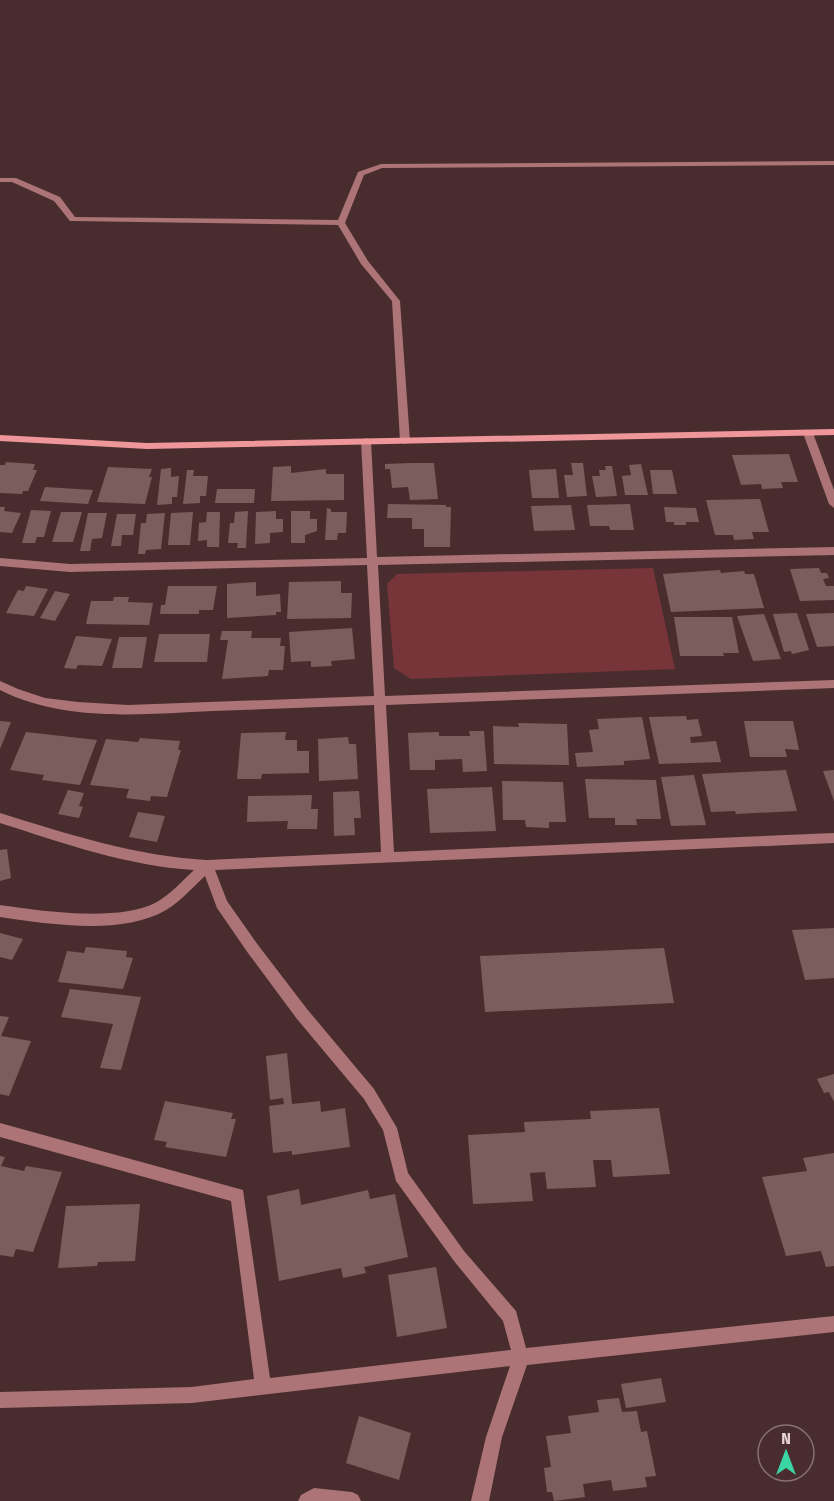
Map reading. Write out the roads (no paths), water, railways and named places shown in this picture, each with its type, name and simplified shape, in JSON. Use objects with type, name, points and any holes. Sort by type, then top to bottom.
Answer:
[{"type":"street","points":[[341,223],[361,174],[381,166],[834,164]]},
{"type":"street","points":[[0,180],[13,180],[57,199],[73,219],[341,223]]},
{"type":"street","points":[[341,223],[364,262],[396,301],[405,441]]},
{"type":"street","points":[[0,438],[147,446],[834,432]]},
{"type":"street","points":[[808,433],[834,504]]},
{"type":"street","points":[[366,441],[388,857]]},
{"type":"street","points":[[0,562],[70,568],[834,551]]},
{"type":"street","points":[[0,685],[10,691],[43,701],[82,708],[128,710],[834,684]]},
{"type":"street","points":[[0,818],[134,857],[172,865],[834,838]]},
{"type":"street","points":[[0,911],[104,918],[133,917],[159,907],[207,865]]},
{"type":"street","points":[[207,865],[222,904],[247,940],[302,1014],[369,1094],[390,1128],[401,1176],[459,1256],[510,1317],[521,1358],[494,1437],[480,1501]]},
{"type":"street","points":[[0,1130],[238,1195],[262,1386]]},
{"type":"street","points":[[0,1400],[192,1395],[834,1324]]},
{"type":"street","points":[[307,1501],[314,1497],[352,1501]]}]
